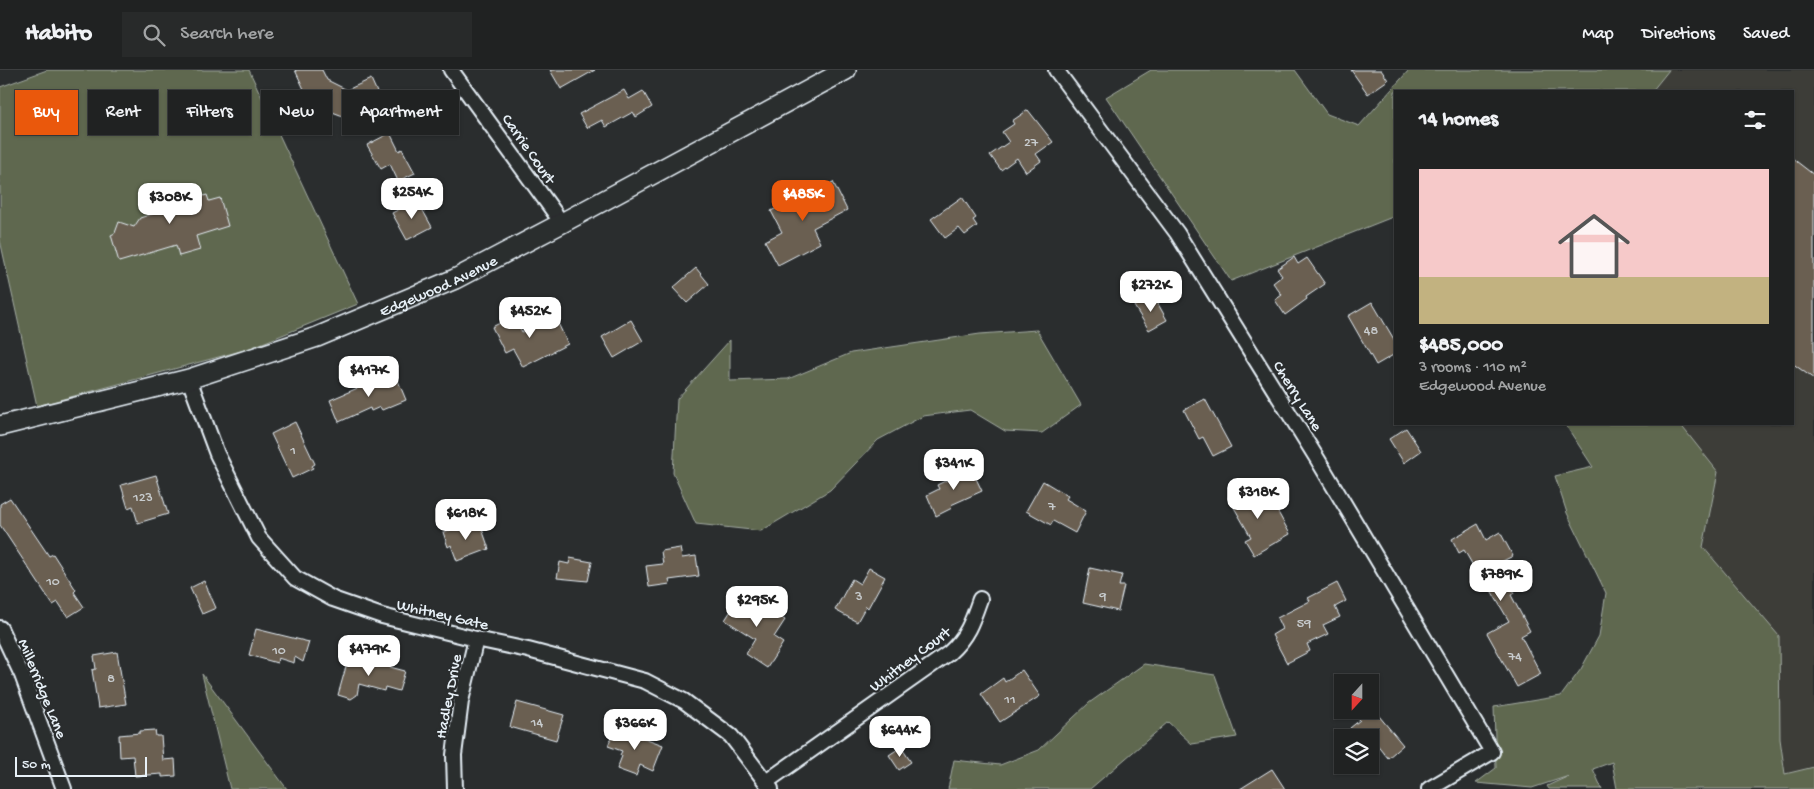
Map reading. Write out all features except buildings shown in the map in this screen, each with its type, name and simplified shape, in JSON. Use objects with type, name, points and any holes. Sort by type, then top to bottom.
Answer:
[{"type":"main road","name":"Edgewood Avenue","points":[[0,426],[189,379],[317,337],[455,279],[846,70]]},
{"type":"street","name":"Carrie Court","points":[[451,70],[562,223]]},
{"type":"street","name":"Cherry Lane","points":[[1056,70],[1177,233],[1318,460],[1492,752],[1429,789]]},
{"type":"street","name":"Whitney Gate","points":[[189,379],[217,454],[259,538],[295,578],[333,599],[382,616],[528,650],[645,681],[684,701],[731,736],[769,785]]},
{"type":"street","name":"Whitney Court","points":[[769,785],[949,653],[966,636],[980,599]]},
{"type":"street","name":"Millerridge Lane","points":[[0,628],[22,675],[64,789]]},
{"type":"street","name":"Hadley Drive","points":[[455,789],[454,754],[461,700],[476,639]]},
{"type":"shaded area","points":[[1669,70],[1814,70],[1814,767],[1785,775],[1780,739],[1779,636],[1703,547],[1718,472],[1681,425],[1794,425],[1794,90],[1653,90]]},
{"type":"green space","points":[[47,70],[249,70],[261,96],[261,135],[279,135],[358,304],[248,349],[37,406],[0,240],[0,87]]},
{"type":"green space","points":[[1151,70],[1295,70],[1327,114],[1359,126],[1409,70],[1669,70],[1653,90],[1394,90],[1394,216],[1231,281],[1106,97]]},
{"type":"green space","points":[[1037,330],[1081,405],[1042,433],[1005,431],[970,410],[923,416],[878,440],[830,490],[761,531],[696,524],[673,473],[677,399],[730,340],[730,381],[788,379],[851,353],[980,334]]},
{"type":"green space","points":[[1566,425],[1681,425],[1718,472],[1703,547],[1779,636],[1780,739],[1785,774],[1814,767],[1814,789],[1617,789],[1612,762],[1593,769],[1602,789],[1549,789],[1547,786],[1569,776],[1532,788],[1476,783],[1496,768],[1494,707],[1561,696],[1581,669],[1599,636],[1606,593],[1567,513],[1555,476],[1593,467]]},
{"type":"green space","points":[[1144,664],[1215,675],[1237,737],[1192,744],[1168,722],[1090,789],[948,789],[954,760],[1000,765],[1039,750],[1089,703]]},
{"type":"green space","points":[[202,674],[287,789],[230,789]]}]
